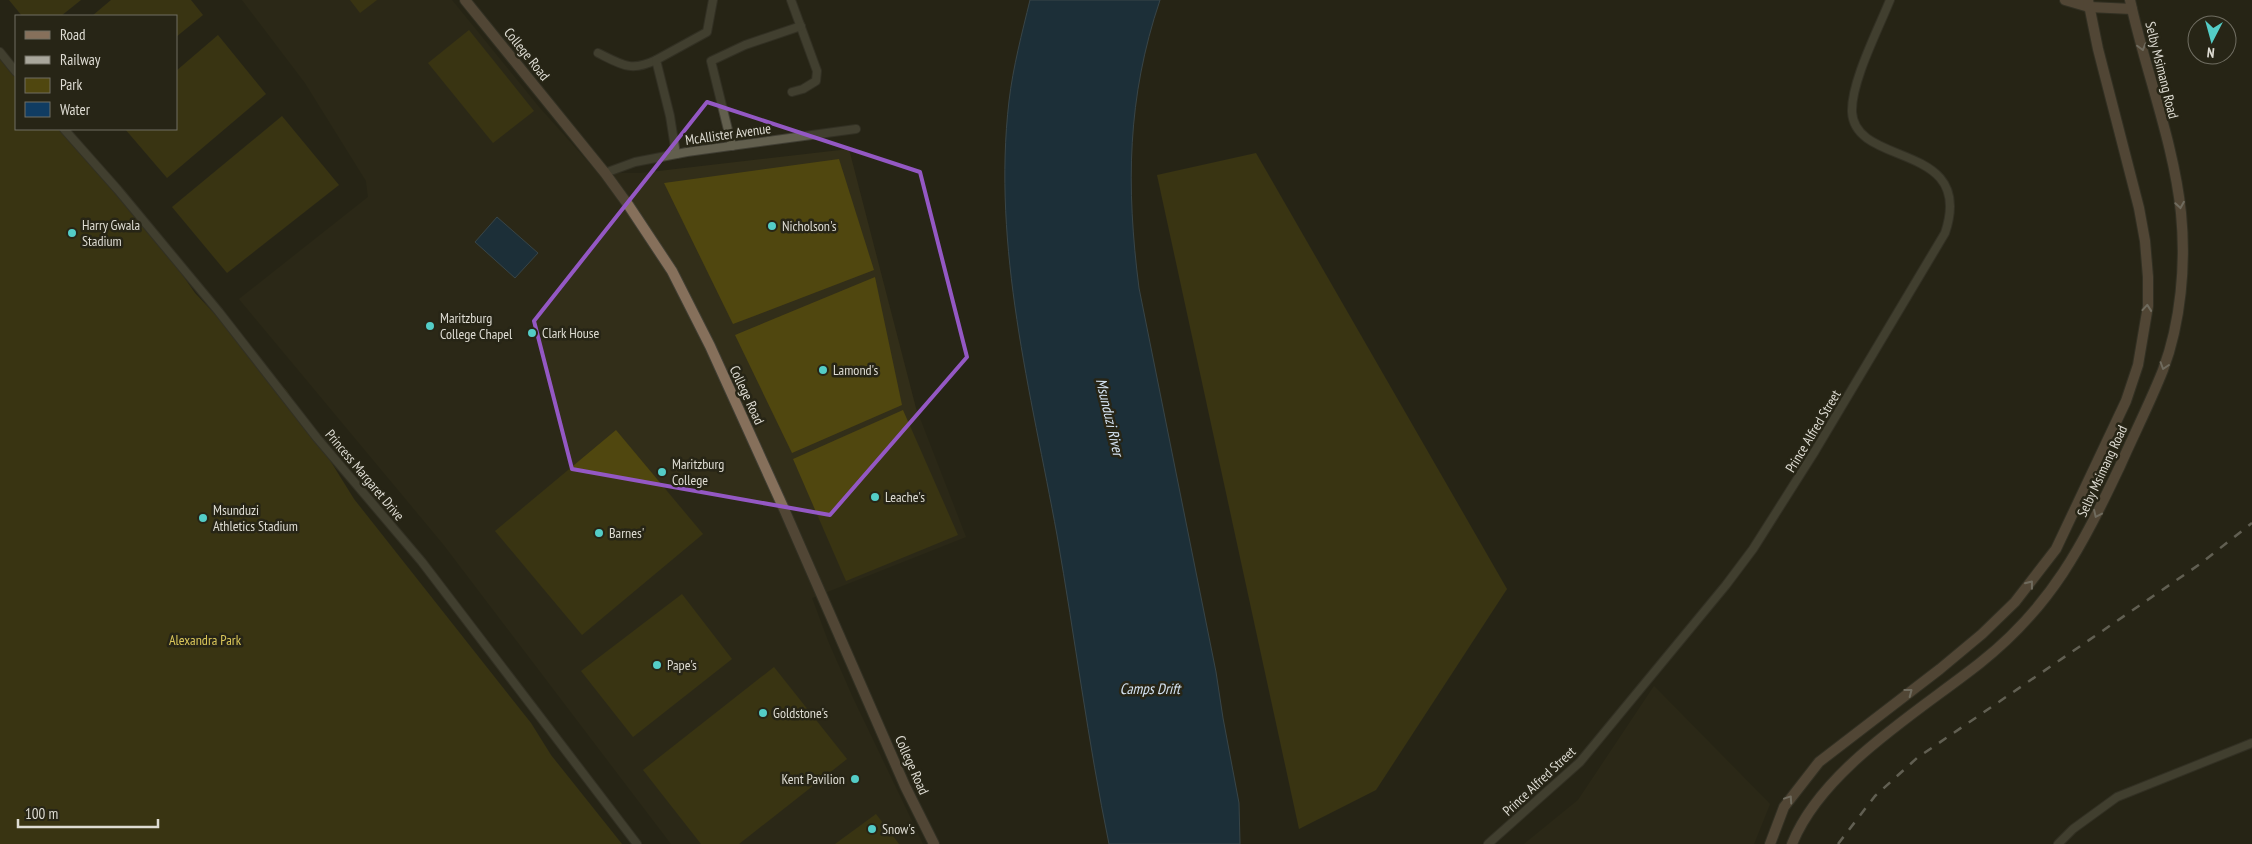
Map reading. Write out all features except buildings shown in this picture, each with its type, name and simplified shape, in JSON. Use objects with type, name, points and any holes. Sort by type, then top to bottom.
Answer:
[{"type":"main road","name":"College Road","points":[[465,0],[605,173],[662,255],[702,330],[784,509],[905,786],[934,844]]},
{"type":"main road","points":[[2065,0],[2089,4],[2131,5]]},
{"type":"main road","name":"Selby Msimang Road","points":[[1770,844],[1784,807],[1819,762],[1940,669],[1982,634],[2015,602],[2056,548],[2126,401],[2138,365],[2148,306],[2146,250],[2139,208],[2089,4]]},
{"type":"main road","name":"Selby Msimang Road","points":[[1792,844],[1816,802],[1850,764],[2013,635],[2055,586],[2080,548],[2094,520],[2163,369],[2180,297],[2183,246],[2181,214],[2176,178],[2131,5]]},
{"type":"street","points":[[598,53],[622,65],[635,68],[656,60],[707,32],[710,25],[713,0]]},
{"type":"street","points":[[791,0],[817,71],[817,78],[811,84],[792,92]]},
{"type":"street","name":"Prince Alfred Street","points":[[1488,844],[1580,762],[1726,585],[1753,548],[1815,451],[1945,233],[1950,207],[1948,187],[1942,180],[1913,160],[1866,137],[1855,124],[1852,114],[1852,101],[1857,81],[1890,0]]},
{"type":"street","points":[[732,146],[711,61],[745,45],[801,26]]},
{"type":"street","points":[[0,52],[15,71]]},
{"type":"street","points":[[656,60],[670,116],[676,154]]},
{"type":"street","name":"McAllister Avenue","points":[[605,173],[635,162],[676,154],[856,129]]},
{"type":"street","name":"Princess Margaret Drive","points":[[65,130],[124,196],[219,312],[317,438],[422,562],[638,844]]},
{"type":"street","points":[[2058,844],[2073,829],[2117,797],[2252,742]]},
{"type":"highlighted area","points":[[707,102],[920,172],[967,357],[830,515],[572,469],[534,321]]},
{"type":"shaded area","name":"Maritzburg College","points":[[242,0],[452,0],[539,107],[598,173],[641,173],[849,149],[916,408],[966,537],[812,598],[828,641],[853,698],[923,844],[671,844],[443,544],[239,299],[368,197],[366,181],[305,83]]},
{"type":"shaded area","points":[[1654,686],[1770,804],[1754,844],[1524,844],[1578,800]]},
{"type":"green space","points":[[9,0],[81,0],[62,15],[21,15]]},
{"type":"green space","points":[[111,0],[191,0],[203,15],[178,35],[178,15],[93,15]]},
{"type":"green space","points":[[350,0],[377,0],[360,13]]},
{"type":"green space","points":[[469,30],[534,111],[493,143],[428,63]]},
{"type":"green space","points":[[218,35],[266,94],[167,178],[126,130],[178,130],[178,69]]},
{"type":"green space","name":"Alexandra Park","points":[[0,57],[15,76],[15,130],[64,130],[124,191],[195,293],[287,391],[354,499],[531,723],[551,755],[622,844],[0,844]]},
{"type":"green space","points":[[282,116],[339,185],[227,273],[172,207]]},
{"type":"green space","points":[[1256,153],[1507,589],[1376,790],[1299,829],[1157,175]]},
{"type":"green space","name":"Nicholson's","points":[[839,159],[874,270],[733,324],[664,183]]},
{"type":"green space","name":"Lamond's","points":[[875,277],[902,405],[792,453],[735,335]]},
{"type":"green space","name":"Leache's","points":[[903,410],[958,535],[846,581],[793,459]]},
{"type":"green space","name":"Barnes'","points":[[616,430],[703,534],[582,635],[495,531]]},
{"type":"green space","name":"Pape's","points":[[682,594],[732,659],[633,737],[581,671]]},
{"type":"green space","name":"Goldstone's","points":[[774,667],[847,759],[739,844],[701,844],[643,770]]},
{"type":"green space","name":"Snow's","points":[[876,814],[899,844],[835,844]]},
{"type":"water","name":"Camps Drift","points":[[1030,0],[1160,0],[1149,36],[1135,107],[1131,178],[1135,250],[1139,288],[1216,672],[1239,803],[1240,844],[1109,844],[1057,535],[1026,374],[1010,265],[1006,211],[1005,156],[1009,101],[1015,63]]},
{"type":"water","points":[[497,217],[538,253],[515,278],[475,242]]},
{"type":"railway","points":[[1838,844],[1875,796],[1917,758],[2200,564],[2252,523]]},
{"type":"place","name":"Nicholson's","points":[[772,226]]},
{"type":"place","name":"Harry Gwala Stadium","points":[[72,233]]},
{"type":"place","name":"Maritzburg College Chapel","points":[[430,326]]},
{"type":"place","name":"Clark House","points":[[532,333]]},
{"type":"place","name":"Lamond's","points":[[823,370]]},
{"type":"place","name":"Maritzburg College","points":[[662,472]]},
{"type":"place","name":"Leache's","points":[[875,497]]},
{"type":"place","name":"Msunduzi Athletics Stadium","points":[[203,518]]},
{"type":"place","name":"Barnes'","points":[[599,533]]},
{"type":"place","name":"Pape's","points":[[657,665]]},
{"type":"place","name":"Goldstone's","points":[[763,713]]},
{"type":"place","name":"Kent Pavilion","points":[[855,779]]},
{"type":"place","name":"Snow's","points":[[872,829]]},
{"type":"water label","name":"Msunduzi River","points":[[1110,417]]}]
